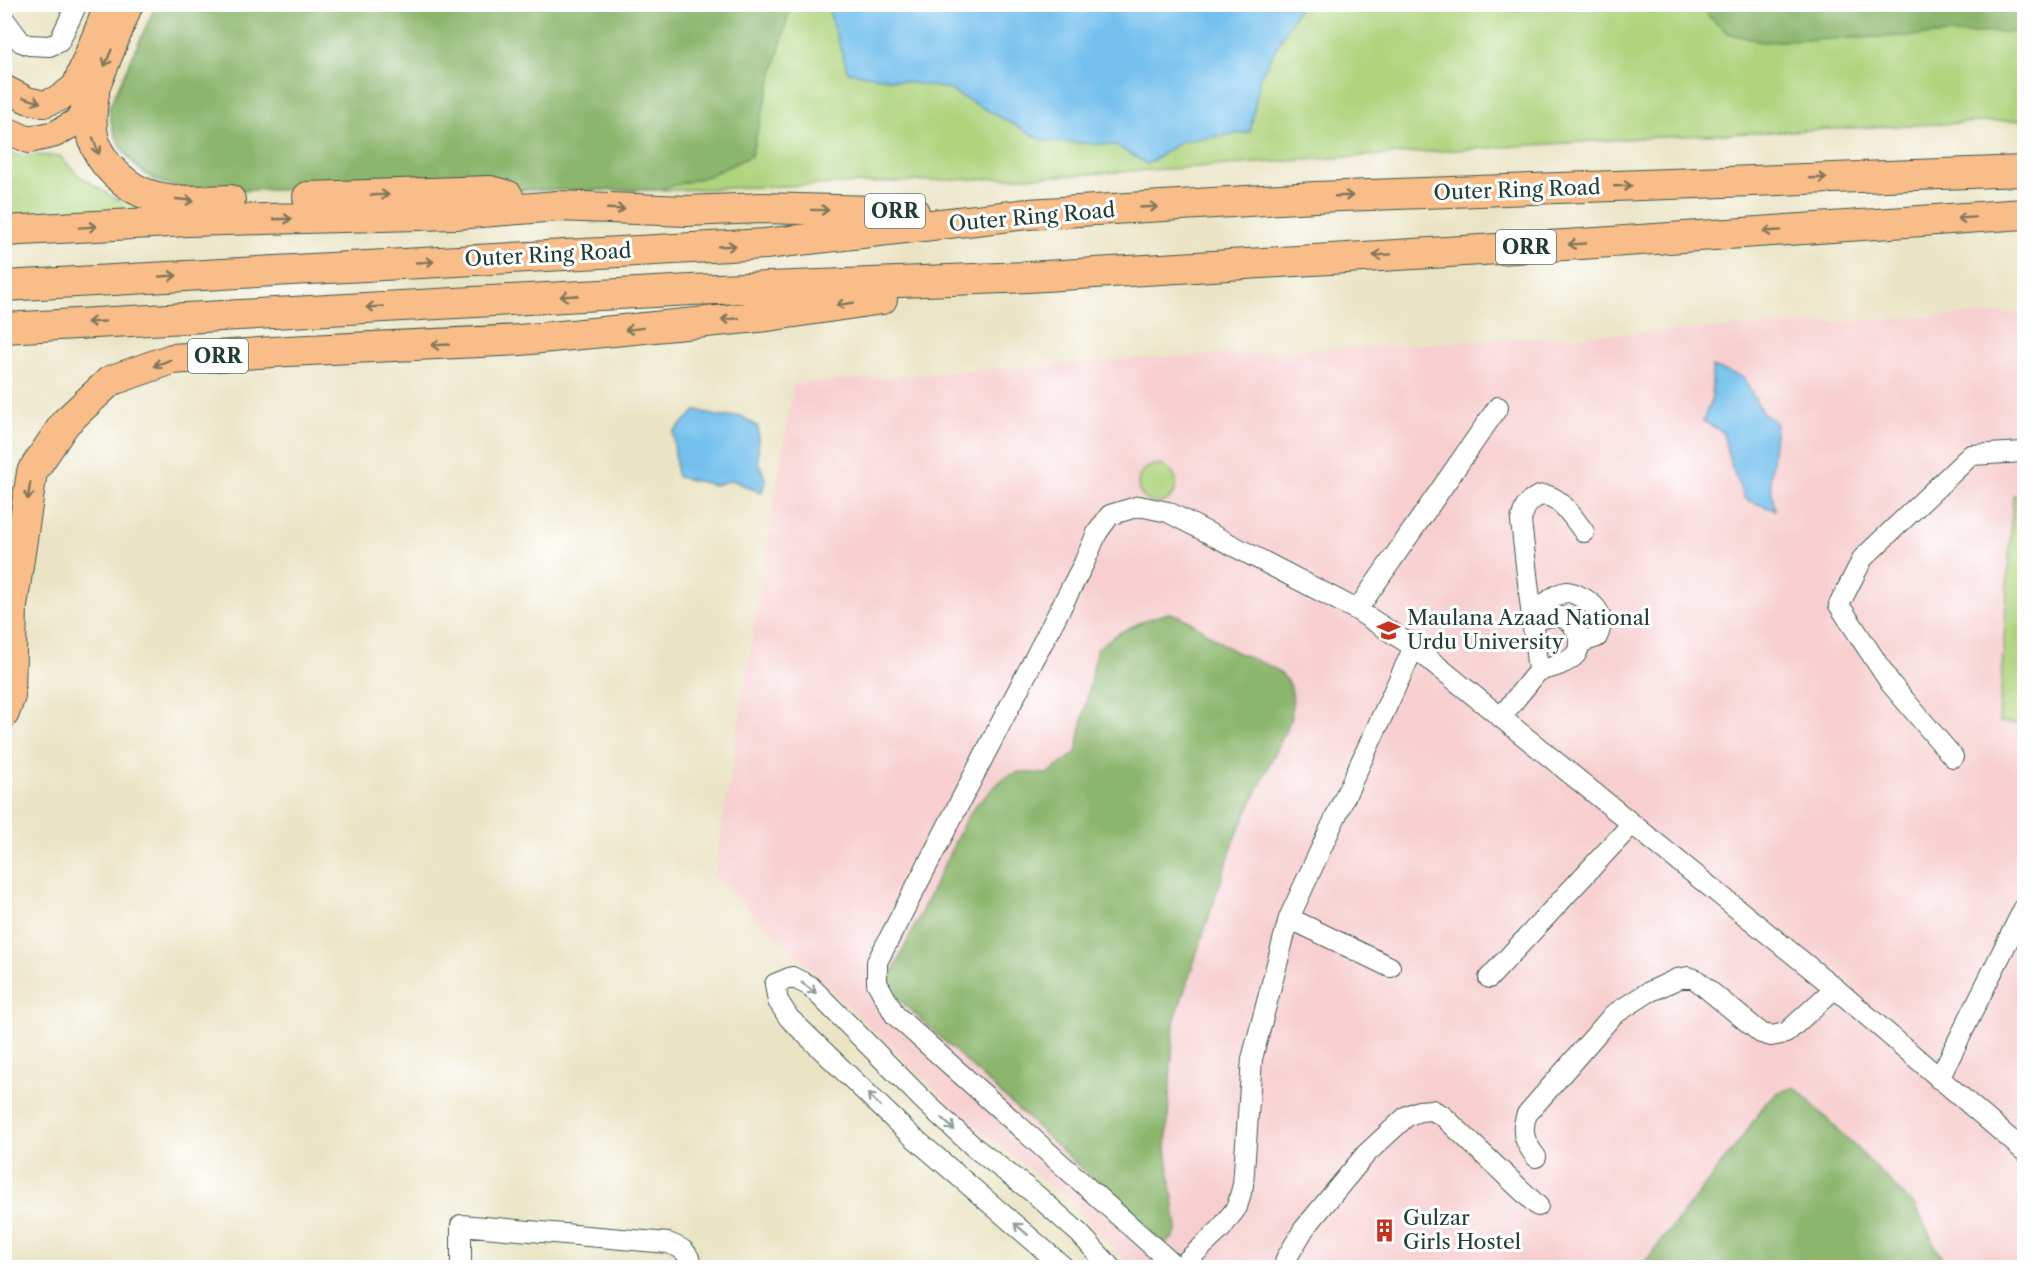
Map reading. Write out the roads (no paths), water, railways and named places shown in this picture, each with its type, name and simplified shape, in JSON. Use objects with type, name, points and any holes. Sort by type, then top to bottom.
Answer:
[{"type":"highway","name":"ORR","points":[[94,94],[91,114],[92,134],[97,153],[112,171],[129,185],[147,194],[193,201],[490,191],[558,207]]},
{"type":"highway","name":"Outer Ring Road","points":[[4,286],[765,244],[1028,214],[1315,197],[2025,171]]},
{"type":"highway","name":"ORR","points":[[17,231],[188,221],[456,214],[558,207],[687,211],[762,208],[1028,214]]},
{"type":"highway","name":"Outer Ring Road","points":[[4,328],[767,286],[1028,277],[1581,244],[2025,214]]},
{"type":"highway","name":"ORR","points":[[4,713],[10,696],[12,606],[32,472],[65,423],[110,381],[172,359],[520,340],[768,316],[1028,277]]},
{"type":"main road","points":[[4,88],[27,100],[44,104],[60,98],[75,86],[108,4]]},
{"type":"main road","points":[[4,129],[29,140],[55,134],[75,124],[86,111],[94,94],[130,4]]},
{"type":"street","points":[[4,19],[21,42],[29,45],[49,46],[59,42],[77,4]]},
{"type":"street","points":[[1357,610],[1498,407]]},
{"type":"street","points":[[1953,758],[1891,684],[1839,605],[1863,558],[1971,455],[2025,452]]},
{"type":"street","points":[[1538,671],[1521,521],[1524,509],[1540,495],[1550,495],[1558,501],[1584,532]]},
{"type":"street","points":[[1414,647],[1289,918],[1252,1059],[1243,1185],[1237,1207],[1220,1230],[1178,1268],[895,1015],[877,983],[877,962],[1084,564],[1097,533],[1110,515],[1138,506],[1168,512],[1357,610],[1414,647],[1835,988],[2025,1151]]},
{"type":"street","points":[[1532,621],[1552,598],[1568,592],[1574,593],[1593,604],[1600,611],[1601,619],[1596,637],[1579,643]]},
{"type":"street","points":[[1501,717],[1538,671],[1564,662],[1575,654],[1579,643],[1577,630],[1568,620],[1554,616],[1532,621]]},
{"type":"street","points":[[1489,978],[1632,824]]},
{"type":"street","points":[[1939,1079],[2025,908]]},
{"type":"street","points":[[1289,918],[1390,967]]},
{"type":"street","points":[[1536,1157],[1526,1144],[1523,1135],[1523,1124],[1527,1114],[1613,1015],[1647,993],[1677,979],[1688,976],[1695,978],[1761,1033],[1771,1036],[1786,1033],[1835,988]]},
{"type":"street","points":[[1065,1268],[905,1130],[789,1018],[778,1001],[775,984],[792,978],[810,986],[927,1104],[975,1148],[1035,1194],[1080,1234],[1111,1268]]},
{"type":"street","points":[[1284,1268],[1286,1259],[1304,1229],[1366,1154],[1407,1116],[1419,1111],[1432,1110],[1443,1116],[1538,1206]]},
{"type":"street","points":[[461,1268],[461,1225],[668,1242],[681,1247],[687,1253],[691,1268]]},
{"type":"water","points":[[829,4],[1300,5],[1260,77],[1250,132],[1182,141],[1147,164],[1115,145],[1044,141],[948,89],[848,72],[828,8]]},
{"type":"water","points":[[1712,367],[1743,377],[1761,411],[1776,423],[1770,480],[1775,510],[1745,499],[1730,463],[1723,432],[1703,421],[1712,398]]},
{"type":"water","points":[[697,410],[720,417],[741,416],[758,427],[758,461],[766,481],[761,493],[732,480],[715,485],[677,477],[673,432]]},
{"type":"place","name":"Maulana Azaad National Urdu University","points":[[1389,630]]},
{"type":"place","name":"Gulzar Girls Hostel","points":[[1385,1230]]}]
